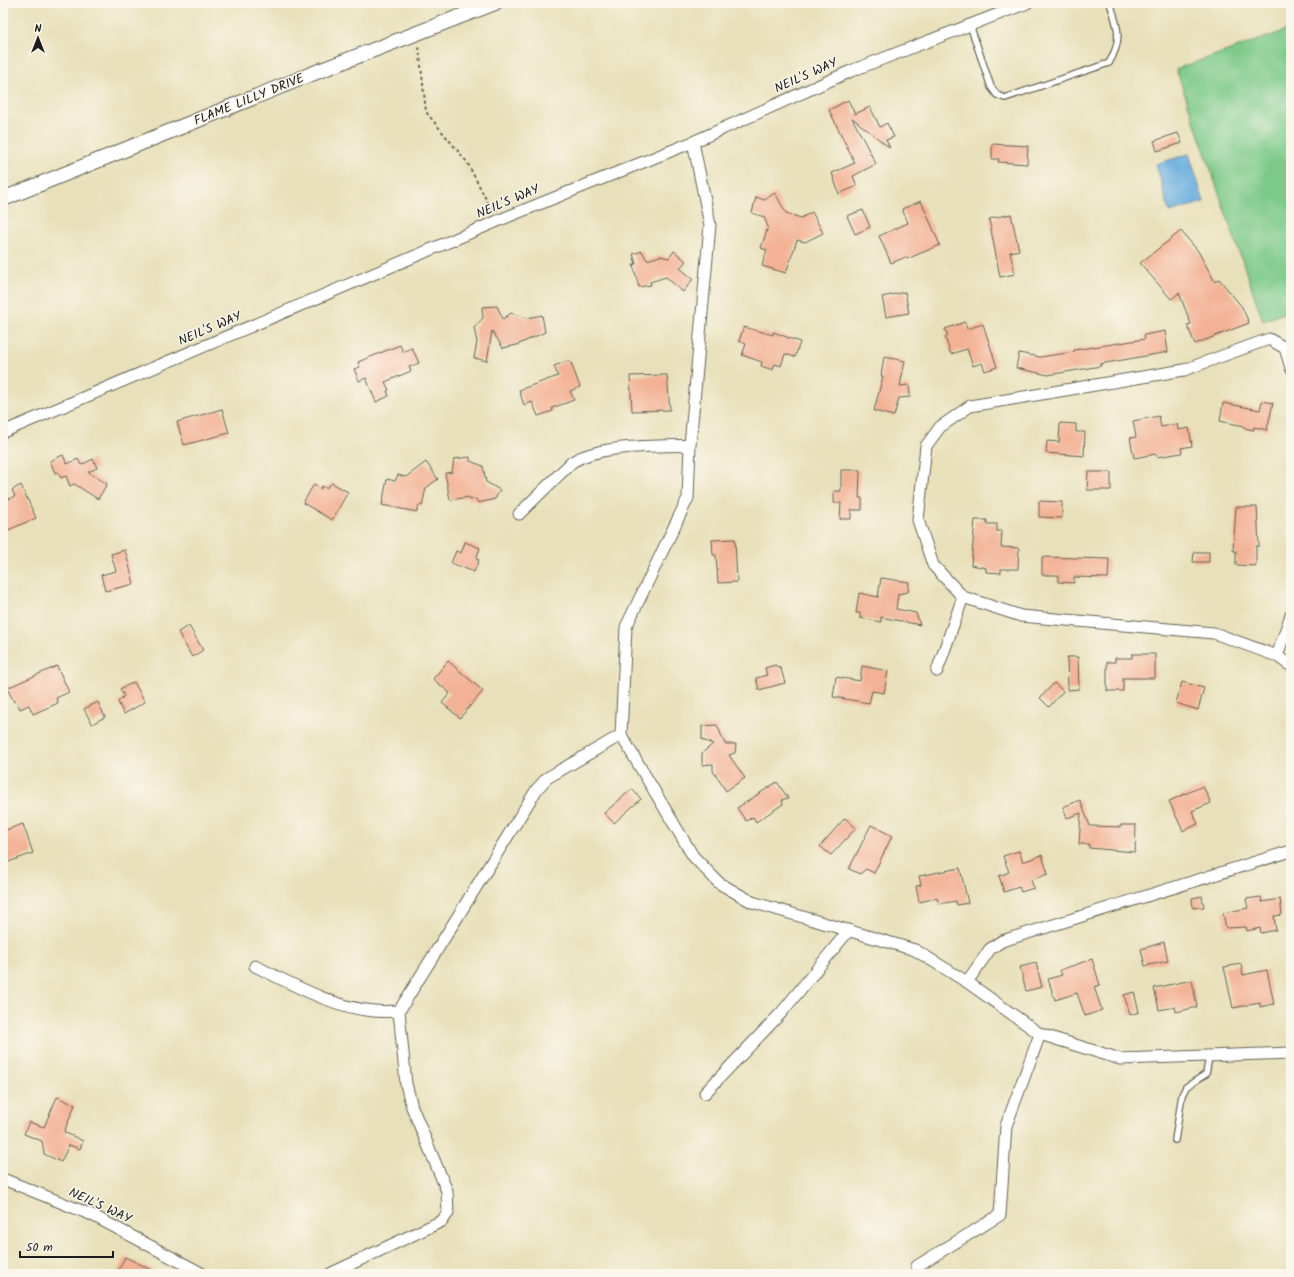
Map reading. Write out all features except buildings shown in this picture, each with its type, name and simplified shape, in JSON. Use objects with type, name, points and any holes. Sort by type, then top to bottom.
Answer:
[{"type":"street","name":"FLAME LILLY DRIVE","points":[[3,199],[319,71],[495,3]]},
{"type":"street","name":"NEIL'S WAY","points":[[3,432],[507,218],[692,142],[852,72],[1027,3]]},
{"type":"street","points":[[692,142],[710,226],[690,445],[688,498],[626,627],[621,735],[692,856],[719,883],[752,902],[915,950],[966,982],[1040,1034],[1120,1059],[1291,1053]]},
{"type":"street","points":[[1291,368],[1285,348],[1269,339],[1184,370],[970,406],[940,427],[926,446],[918,520],[933,565],[963,597],[1021,616],[1214,633],[1277,656],[1291,666]]},
{"type":"street","points":[[519,514],[572,462],[582,456],[609,450],[690,445]]},
{"type":"street","points":[[937,671],[963,597]]},
{"type":"street","points":[[1277,656],[1291,615]]},
{"type":"street","points":[[330,1274],[442,1221],[448,1213],[447,1191],[412,1107],[408,1089],[399,1011],[537,789],[546,778],[621,735]]},
{"type":"street","points":[[966,982],[990,949],[1002,941],[1291,851]]},
{"type":"street","points":[[705,1093],[782,1012],[849,930]]},
{"type":"street","points":[[255,966],[298,987],[345,1005],[374,1011],[399,1011]]},
{"type":"street","points":[[917,1266],[1000,1215],[1006,1126],[1040,1034]]},
{"type":"street","name":"NEIL'S WAY","points":[[3,1179],[92,1215],[203,1274]]},
{"type":"lane","points":[[970,25],[991,87],[997,95],[1005,98],[1109,63],[1116,51],[1119,39],[1117,24],[1110,3]]},
{"type":"lane","points":[[1175,1140],[1182,1095],[1186,1087],[1206,1074],[1209,1057]]},
{"type":"path","points":[[417,33],[426,112],[467,162],[490,205],[507,218]]},
{"type":"green space","points":[[1287,30],[1291,40],[1291,310],[1263,321],[1176,69]]},
{"type":"water","points":[[1189,154],[1204,202],[1169,212],[1156,164]]}]
